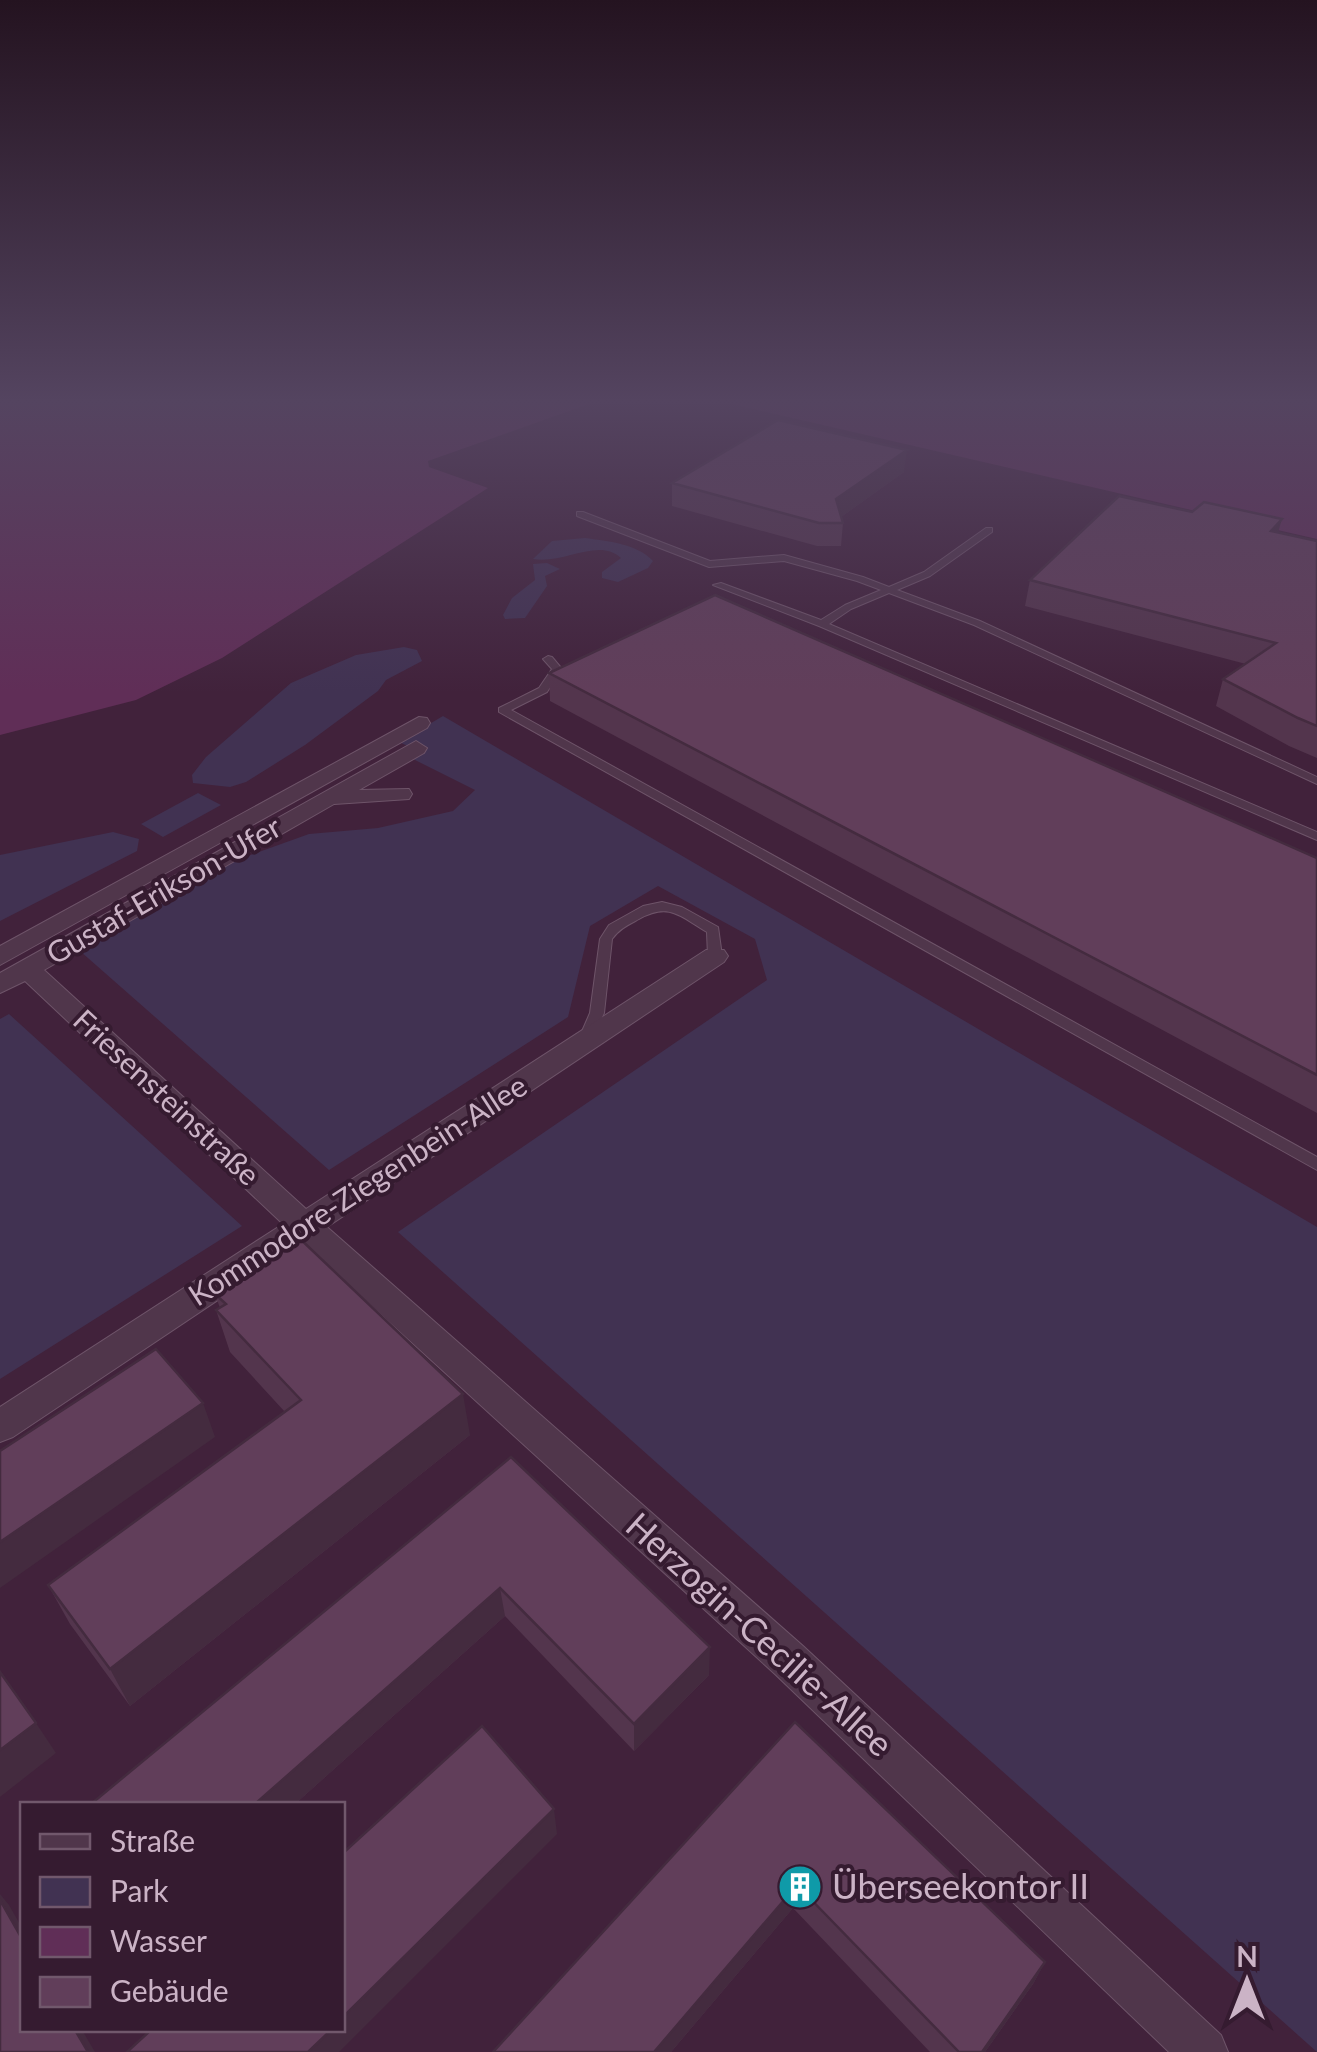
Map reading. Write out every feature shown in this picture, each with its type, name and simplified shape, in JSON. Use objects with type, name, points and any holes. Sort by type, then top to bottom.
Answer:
[{"type":"street","points":[[13,963],[420,723]]},
{"type":"street","name":"Gustaf-Erikson-Ufer","points":[[0,984],[13,963],[416,748]]},
{"type":"street","name":"Gustaf-Erikson-Ufer","points":[[328,798],[400,794]]},
{"type":"street","name":"Kommodore-Ziegenbein-Allee","points":[[0,1426],[715,956]]},
{"type":"street","name":"Friesensteinstraße","points":[[13,963],[305,1226]]},
{"type":"street","name":"Herzogin-Cecilie-Allee","points":[[305,1226],[789,1660],[1204,2052]]},
{"type":"lane","points":[[580,514],[709,564],[760,558],[797,560],[891,591],[1031,646],[1317,780]]},
{"type":"lane","points":[[822,624],[848,607],[928,574],[988,530]]},
{"type":"lane","points":[[718,584],[822,624],[1317,836]]},
{"type":"lane","points":[[548,659],[557,670],[542,690],[503,710],[1317,1164]]},
{"type":"lane","points":[[585,1042],[597,1013],[606,939],[625,921],[662,906],[678,910],[713,930],[715,956]]},
{"type":"green space","points":[[585,538],[631,547],[653,561],[648,568],[618,582],[602,578],[602,572],[621,558],[612,552],[592,550],[533,559],[552,541]]},
{"type":"green space","points":[[547,563],[560,569],[545,576],[547,586],[525,618],[505,619],[503,615],[512,598],[535,580],[533,564]]},
{"type":"green space","points":[[404,647],[417,650],[422,661],[386,680],[378,691],[305,745],[246,782],[230,787],[193,783],[192,775],[206,757],[291,683],[356,655]]},
{"type":"green space","points":[[443,716],[1317,1227],[1317,2052],[398,1232],[767,980],[755,939],[658,886],[590,926],[568,1017],[329,1170],[80,951],[228,863],[309,834],[378,828],[453,811],[475,790],[411,758],[421,752],[399,742]]},
{"type":"green space","points":[[198,793],[221,805],[163,837],[141,824]]},
{"type":"green space","points":[[113,832],[139,839],[137,851],[0,921],[0,855]]},
{"type":"green space","points":[[9,1014],[242,1226],[0,1379],[0,1019]]},
{"type":"water","points":[[0,500],[470,500],[222,658],[136,700],[0,735]]},
{"type":"water","points":[[1147,500],[1317,500],[1317,539]]},
{"type":"building","points":[[734,500],[836,500],[843,523],[819,523]]},
{"type":"building","points":[[1115,500],[1136,500],[1192,512],[1204,502],[1282,519],[1271,531],[1317,541],[1317,726],[1223,679],[1276,643],[1030,580]]},
{"type":"building","points":[[715,595],[1317,858],[1317,1075],[549,673]]},
{"type":"building","points":[[295,1234],[463,1394],[110,1669],[48,1585],[301,1400],[216,1310],[226,1304],[215,1294],[259,1265],[255,1261]]},
{"type":"building","points":[[156,1349],[203,1403],[0,1542],[0,1451]]},
{"type":"building","points":[[511,1457],[710,1647],[634,1724],[500,1588],[257,1802],[93,1802]]},
{"type":"building","points":[[0,1672],[36,1723],[0,1750]]},
{"type":"building","name":"Überseekontor II","points":[[795,1722],[1045,1962],[982,2052],[959,2052],[797,1885],[654,2052],[493,2052]]},
{"type":"building","points":[[482,1726],[554,1809],[345,2015],[345,1851]]},
{"type":"building","points":[[0,1900],[20,1935],[20,2032],[76,2032],[88,2052],[0,2052]]},
{"type":"building","points":[[149,2032],[329,2032],[308,2052],[127,2052]]},
{"type":"place","name":"Überseekontor II","points":[[800,1887]]}]
